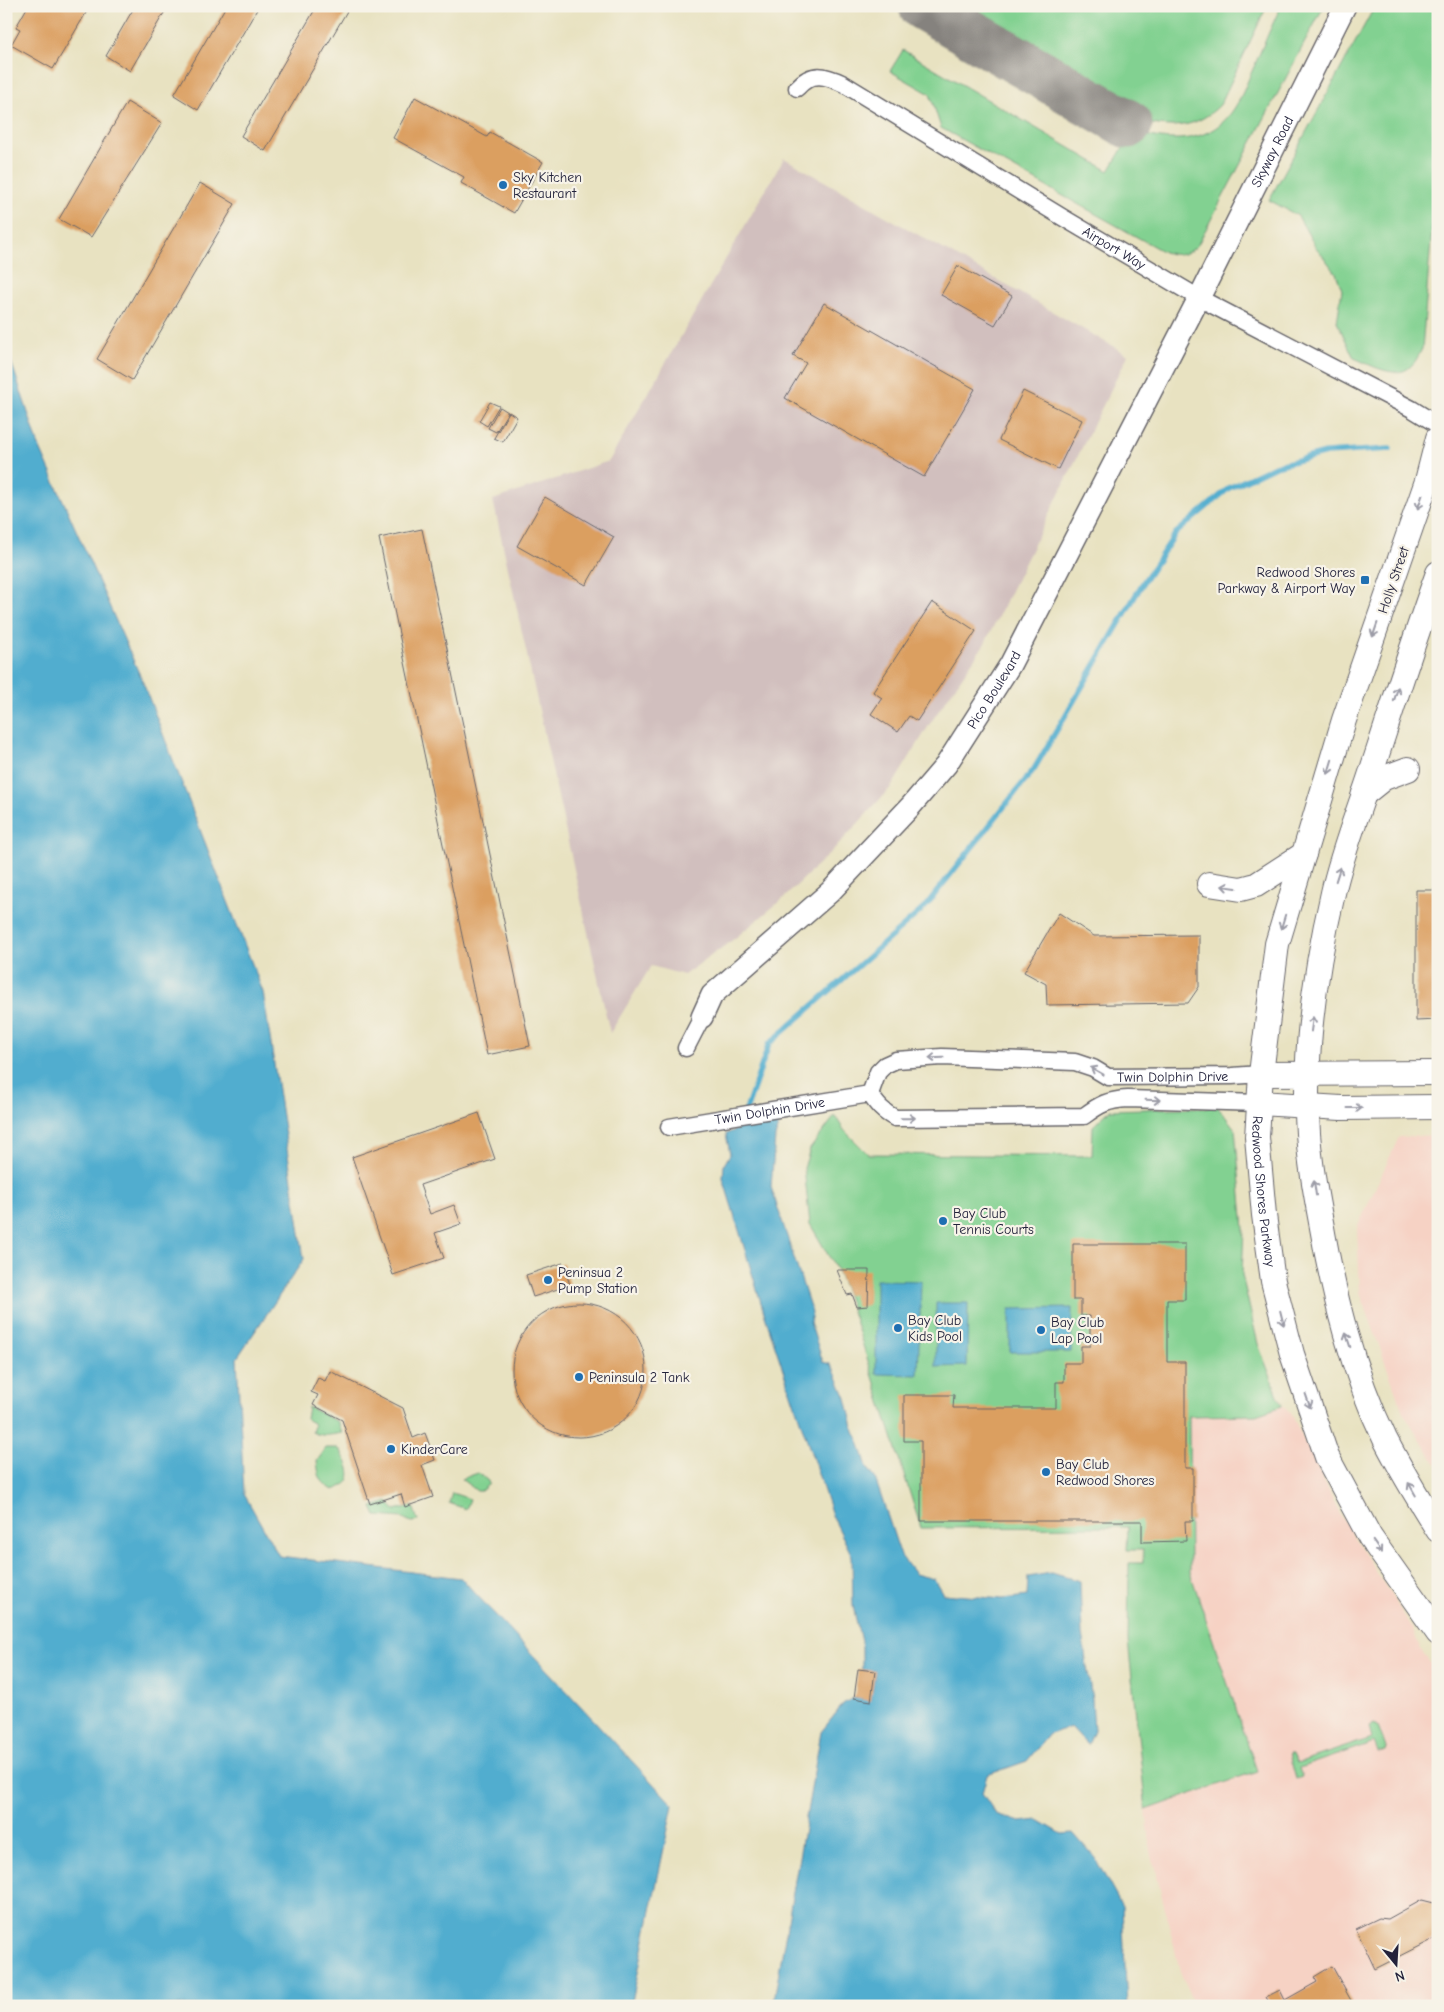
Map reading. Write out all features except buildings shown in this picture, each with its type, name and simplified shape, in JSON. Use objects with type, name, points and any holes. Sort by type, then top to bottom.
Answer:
[{"type":"main road","name":"Holly Street","points":[[1344,720],[1427,481],[1438,438]]},
{"type":"main road","points":[[1438,572],[1408,657],[1333,889],[1322,943],[1310,1037],[1307,1106],[1308,1135],[1317,1201],[1330,1272],[1346,1332],[1363,1384],[1385,1437],[1413,1490],[1438,1530]]},
{"type":"main road","name":"Redwood Shores Parkway","points":[[1344,720],[1277,944],[1259,1103],[1258,1147],[1264,1215],[1273,1281],[1292,1354],[1327,1457],[1370,1537],[1438,1633]]},
{"type":"main road","points":[[1364,794],[1384,778],[1408,768]]},
{"type":"main road","points":[[1209,884],[1241,889],[1256,885],[1304,854]]},
{"type":"main road","name":"Twin Dolphin Drive","points":[[1261,1074],[1308,1072],[1438,1073]]},
{"type":"main road","name":"Twin Dolphin Drive","points":[[1259,1103],[1307,1106],[1438,1107]]},
{"type":"street","name":"Skyway Road","points":[[1199,298],[1345,6]]},
{"type":"street","name":"Airport Way","points":[[796,88],[804,79],[816,76],[828,77],[844,84],[1199,298],[1412,409],[1438,425]]},
{"type":"street","name":"Pico Boulevard","points":[[702,1017],[712,996],[830,892],[910,807],[946,765],[1010,665],[1199,298]]},
{"type":"street","points":[[686,1048],[702,1017]]},
{"type":"street","name":"Twin Dolphin Drive","points":[[870,1094],[878,1072],[885,1065],[896,1060],[933,1058],[1075,1062],[1093,1068],[1108,1077],[1261,1074]]},
{"type":"street","name":"Twin Dolphin Drive","points":[[870,1094],[885,1113],[895,1118],[1084,1116],[1098,1105],[1112,1100],[1128,1099],[1259,1103]]},
{"type":"street","name":"Twin Dolphin Drive","points":[[669,1127],[870,1094]]},
{"type":"shaded area","points":[[784,158],[1128,355],[985,643],[931,722],[892,786],[840,843],[784,898],[734,939],[684,975],[651,966],[610,1033],[493,500],[609,461]]},
{"type":"shaded area","points":[[1438,1135],[1438,1467],[1403,1412],[1360,1292],[1357,1228],[1399,1137]]},
{"type":"shaded area","points":[[1282,1406],[1291,1413],[1341,1516],[1412,1628],[1421,1650],[1438,1672],[1438,2006],[1194,2006],[1180,1971],[1151,1852],[1146,1810],[1257,1771],[1190,1572],[1189,1416],[1256,1415]]},
{"type":"green space","points":[[950,6],[1267,6],[1220,105],[1203,118],[1194,122],[1185,125],[1165,126],[1144,122]]},
{"type":"green space","points":[[1281,6],[1324,6],[1197,246],[1189,252],[1182,254],[1164,252],[941,128],[930,94],[890,71],[903,50],[1109,171],[1133,131],[1159,138],[1185,138],[1198,136],[1210,131],[1221,123],[1235,108],[1241,97]]},
{"type":"green space","points":[[1375,6],[1438,6],[1438,157],[1422,349],[1413,364],[1405,370],[1398,372],[1383,370],[1354,358],[1337,322],[1342,290],[1336,273],[1315,246],[1298,216],[1269,200]]},
{"type":"green space","name":"Bay Club Redwood Shores","points":[[1218,1107],[1235,1129],[1244,1229],[1242,1275],[1258,1344],[1282,1406],[1256,1415],[1189,1416],[1190,1572],[1257,1771],[1146,1810],[1128,1641],[1129,1563],[1143,1563],[1143,1550],[1127,1550],[1128,1527],[921,1528],[847,1295],[837,1270],[810,1224],[804,1168],[810,1149],[835,1116],[844,1130],[868,1154],[1092,1156],[1093,1126],[1110,1110]]},
{"type":"green space","points":[[308,1407],[338,1422],[342,1433],[323,1435],[312,1432],[313,1423],[306,1419]]},
{"type":"green space","points":[[326,1448],[338,1448],[349,1467],[350,1473],[346,1483],[333,1490],[322,1481],[318,1471],[317,1461]]},
{"type":"green space","points":[[478,1473],[489,1484],[481,1491],[477,1491],[461,1479]]},
{"type":"green space","points":[[452,1493],[470,1499],[466,1509],[449,1503]]},
{"type":"green space","points":[[388,1502],[395,1510],[413,1506],[418,1521],[411,1522],[403,1518],[376,1516],[372,1507]]},
{"type":"green space","points":[[1374,1724],[1378,1726],[1386,1748],[1385,1751],[1378,1752],[1374,1742],[1299,1768],[1302,1777],[1296,1779],[1289,1754],[1293,1754],[1297,1763],[1372,1738],[1369,1727]]},
{"type":"water","points":[[6,346],[39,446],[142,680],[263,992],[304,1259],[237,1358],[244,1494],[279,1556],[461,1578],[673,1805],[631,2006],[6,2006]]},
{"type":"water","points":[[779,1122],[775,1137],[771,1187],[812,1313],[810,1322],[823,1362],[830,1364],[834,1370],[846,1398],[854,1431],[867,1467],[875,1478],[901,1556],[915,1574],[934,1579],[943,1594],[1003,1599],[1027,1596],[1028,1577],[1051,1573],[1080,1581],[1082,1634],[1092,1699],[1094,1731],[1088,1745],[1071,1727],[1049,1734],[1027,1761],[987,1775],[982,1793],[996,1814],[1020,1822],[1038,1820],[1062,1834],[1073,1833],[1095,1858],[1122,1907],[1127,2006],[773,2006],[821,1732],[844,1703],[854,1698],[871,1700],[875,1671],[862,1670],[862,1646],[853,1606],[852,1556],[832,1515],[766,1319],[723,1178],[724,1165],[730,1154],[726,1134],[740,1128]]},
{"type":"water","name":"Bay Club Kids Pool","points":[[876,1280],[921,1281],[918,1375],[876,1374]]},
{"type":"water","points":[[936,1303],[968,1303],[967,1366],[936,1367]]},
{"type":"water","name":"Bay Club Lap Pool","points":[[1072,1308],[1071,1352],[1010,1352],[1010,1309]]},
{"type":"waterway","points":[[740,1128],[769,1044],[924,908],[1034,769],[1144,581],[1176,533],[1229,488],[1275,466],[1326,453],[1390,449]]},
{"type":"taxiway","points":[[923,6],[1128,124]]},
{"type":"place","name":"Sky Kitchen Restaurant","points":[[503,185]]},
{"type":"place","name":"Redwood Shores Parkway & Airport Way","points":[[1365,580]]},
{"type":"place","name":"Bay Club Tennis Courts","points":[[943,1221]]},
{"type":"place","name":"Peninsua 2 Pump Station","points":[[548,1280]]},
{"type":"place","name":"Bay Club Kids Pool","points":[[898,1328]]},
{"type":"place","name":"Bay Club Lap Pool","points":[[1041,1330]]},
{"type":"place","name":"Peninsula 2 Tank","points":[[579,1377]]},
{"type":"place","name":"KinderCare","points":[[391,1449]]},
{"type":"place","name":"Bay Club Redwood Shores","points":[[1046,1472]]}]
